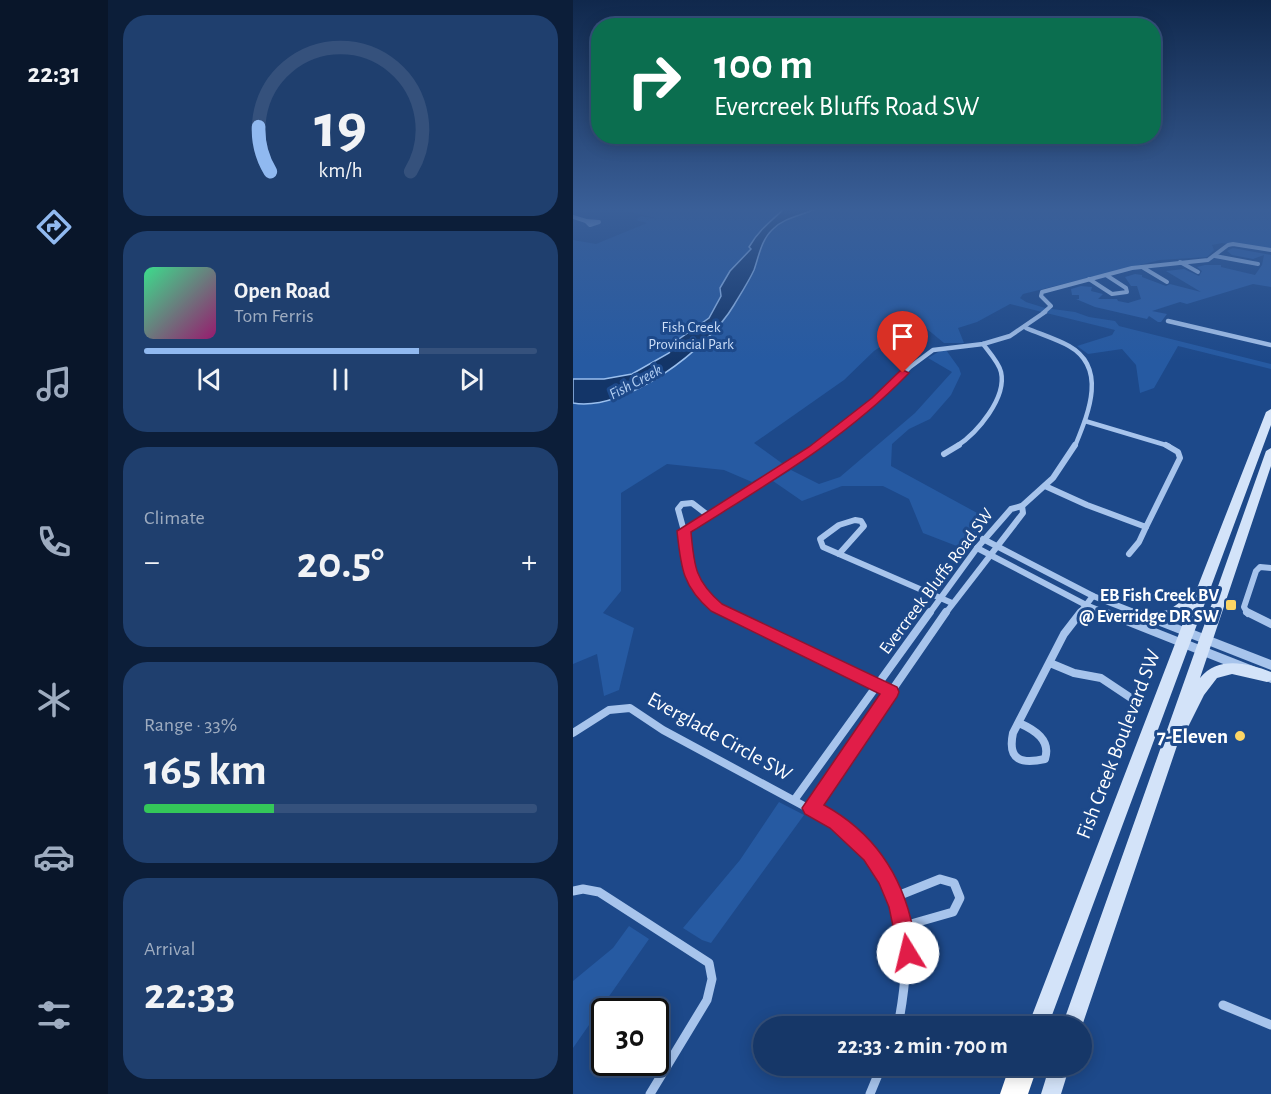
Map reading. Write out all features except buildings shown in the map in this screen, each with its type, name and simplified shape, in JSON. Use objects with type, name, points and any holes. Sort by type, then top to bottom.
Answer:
[{"type":"highway","points":[[1014,1094],[1021,1076]]},
{"type":"main road","name":"Fish Creek Boulevard SW","points":[[1042,1016],[1183,637],[1270,416]]},
{"type":"main road","points":[[1075,1016],[1271,451]]},
{"type":"main road","points":[[1150,618],[1172,615],[1201,593]]},
{"type":"main road","points":[[1164,757],[1209,675],[1229,667],[1269,673]]},
{"type":"main road","points":[[1020,1094],[1024,1076]]},
{"type":"main road","points":[[1051,1094],[1057,1076]]},
{"type":"street","points":[[684,531],[824,442],[876,400],[910,367],[933,350],[983,344],[1010,336],[1026,328],[1051,306],[1041,296],[1042,291],[1142,267],[1211,259]]},
{"type":"street","points":[[1231,259],[1258,264]]},
{"type":"street","points":[[1180,262],[1198,272]]},
{"type":"street","points":[[1142,267],[1167,282]]},
{"type":"street","points":[[1089,279],[1112,294],[1127,292],[1126,288],[1106,275]]},
{"type":"street","points":[[1168,321],[1271,345]]},
{"type":"street","name":"Evercreek Bluffs Road SW","points":[[795,800],[939,597],[983,540],[1011,509],[1022,506],[1045,486],[1066,462],[1078,440],[1085,421],[1093,383],[1091,368],[1071,347],[1026,328]]},
{"type":"street","points":[[944,454],[963,442],[984,423],[1002,386],[1002,370],[983,344]]},
{"type":"street","points":[[1085,421],[1168,446],[1178,452],[1180,458],[1139,542],[1129,554]]},
{"type":"street","points":[[1045,486],[1096,509],[1146,527]]},
{"type":"street","points":[[709,516],[692,503],[680,505],[678,509],[684,531],[687,566],[692,579],[710,603],[729,615],[891,692]]},
{"type":"street","name":"Evercreek Bluffs Road SW","points":[[811,808],[952,603],[988,554],[1023,513],[1022,506]]},
{"type":"street","points":[[839,554],[864,526],[861,521],[852,519],[845,521],[820,539],[823,547],[839,554],[939,597],[952,603]]},
{"type":"street","points":[[983,540],[1093,596],[1150,618],[1183,637]]},
{"type":"street","points":[[977,548],[1086,605],[1205,645],[1269,673]]},
{"type":"street","points":[[1271,568],[1263,566],[1258,568],[1245,607],[1249,615],[1271,624]]},
{"type":"street","points":[[1019,723],[1039,734],[1044,740],[1047,752],[1045,759],[1028,763],[1020,760],[1012,753],[1011,741],[1019,723],[1064,634],[1093,596]]},
{"type":"street","points":[[1050,663],[1074,673],[1101,678],[1134,700]]},
{"type":"street","name":"Everglade Circle SW","points":[[573,733],[609,710],[630,708],[663,730],[837,822],[871,853],[895,897],[904,926],[908,953],[906,991],[900,1016]]},
{"type":"street","points":[[895,897],[940,879],[954,883],[960,898],[953,912],[904,926]]},
{"type":"street","points":[[573,891],[583,889],[599,892],[709,963],[712,979],[707,1000],[650,1094]]},
{"type":"street","points":[[1223,1005],[1271,1025]]},
{"type":"street","points":[[870,1094],[877,1076]]},
{"type":"green space","name":"Fish Creek Provincial Park","points":[[573,259],[1175,259],[1160,260],[1023,294],[1020,298],[1045,308],[1115,321],[1119,326],[1271,364],[1271,369],[1178,346],[1154,388],[1140,393],[1136,365],[1122,349],[1088,354],[1077,346],[1112,335],[1115,330],[1010,304],[977,322],[958,328],[964,343],[944,343],[921,324],[915,324],[874,351],[844,380],[754,443],[783,464],[752,482],[724,470],[667,464],[621,493],[621,591],[603,613],[634,628],[619,690],[604,696],[597,654],[573,664]]},
{"type":"green space","points":[[946,350],[961,374],[951,395],[930,419],[909,429],[892,444],[891,466],[990,520],[967,550],[923,533],[909,499],[883,486],[842,486],[802,501],[773,481],[791,470],[819,484],[840,477],[915,413],[952,372],[928,358]]},
{"type":"green space","points":[[779,802],[804,815],[711,943],[683,928],[740,860]]},
{"type":"green space","points":[[629,926],[649,939],[608,998],[591,998],[591,1022],[573,1048],[573,981],[613,948]]},
{"type":"water","name":"Fish Creek","points":[[741,259],[757,259],[744,288],[722,322],[686,358],[640,388],[617,398],[594,403],[573,403],[573,379],[604,379],[632,374],[669,353],[679,339],[709,318],[721,296],[720,288],[730,271]]},
{"type":"place","name":"EB Fish Creek BV @ Everridge DR SW","points":[[1231,605]]},
{"type":"place","name":"7-Eleven","points":[[1240,736]]},
{"type":"route","points":[[903,373],[876,400],[813,450],[684,531],[687,566],[692,579],[697,589],[716,608],[891,692],[811,808],[837,822],[871,853],[886,877],[899,907],[908,953]]}]
